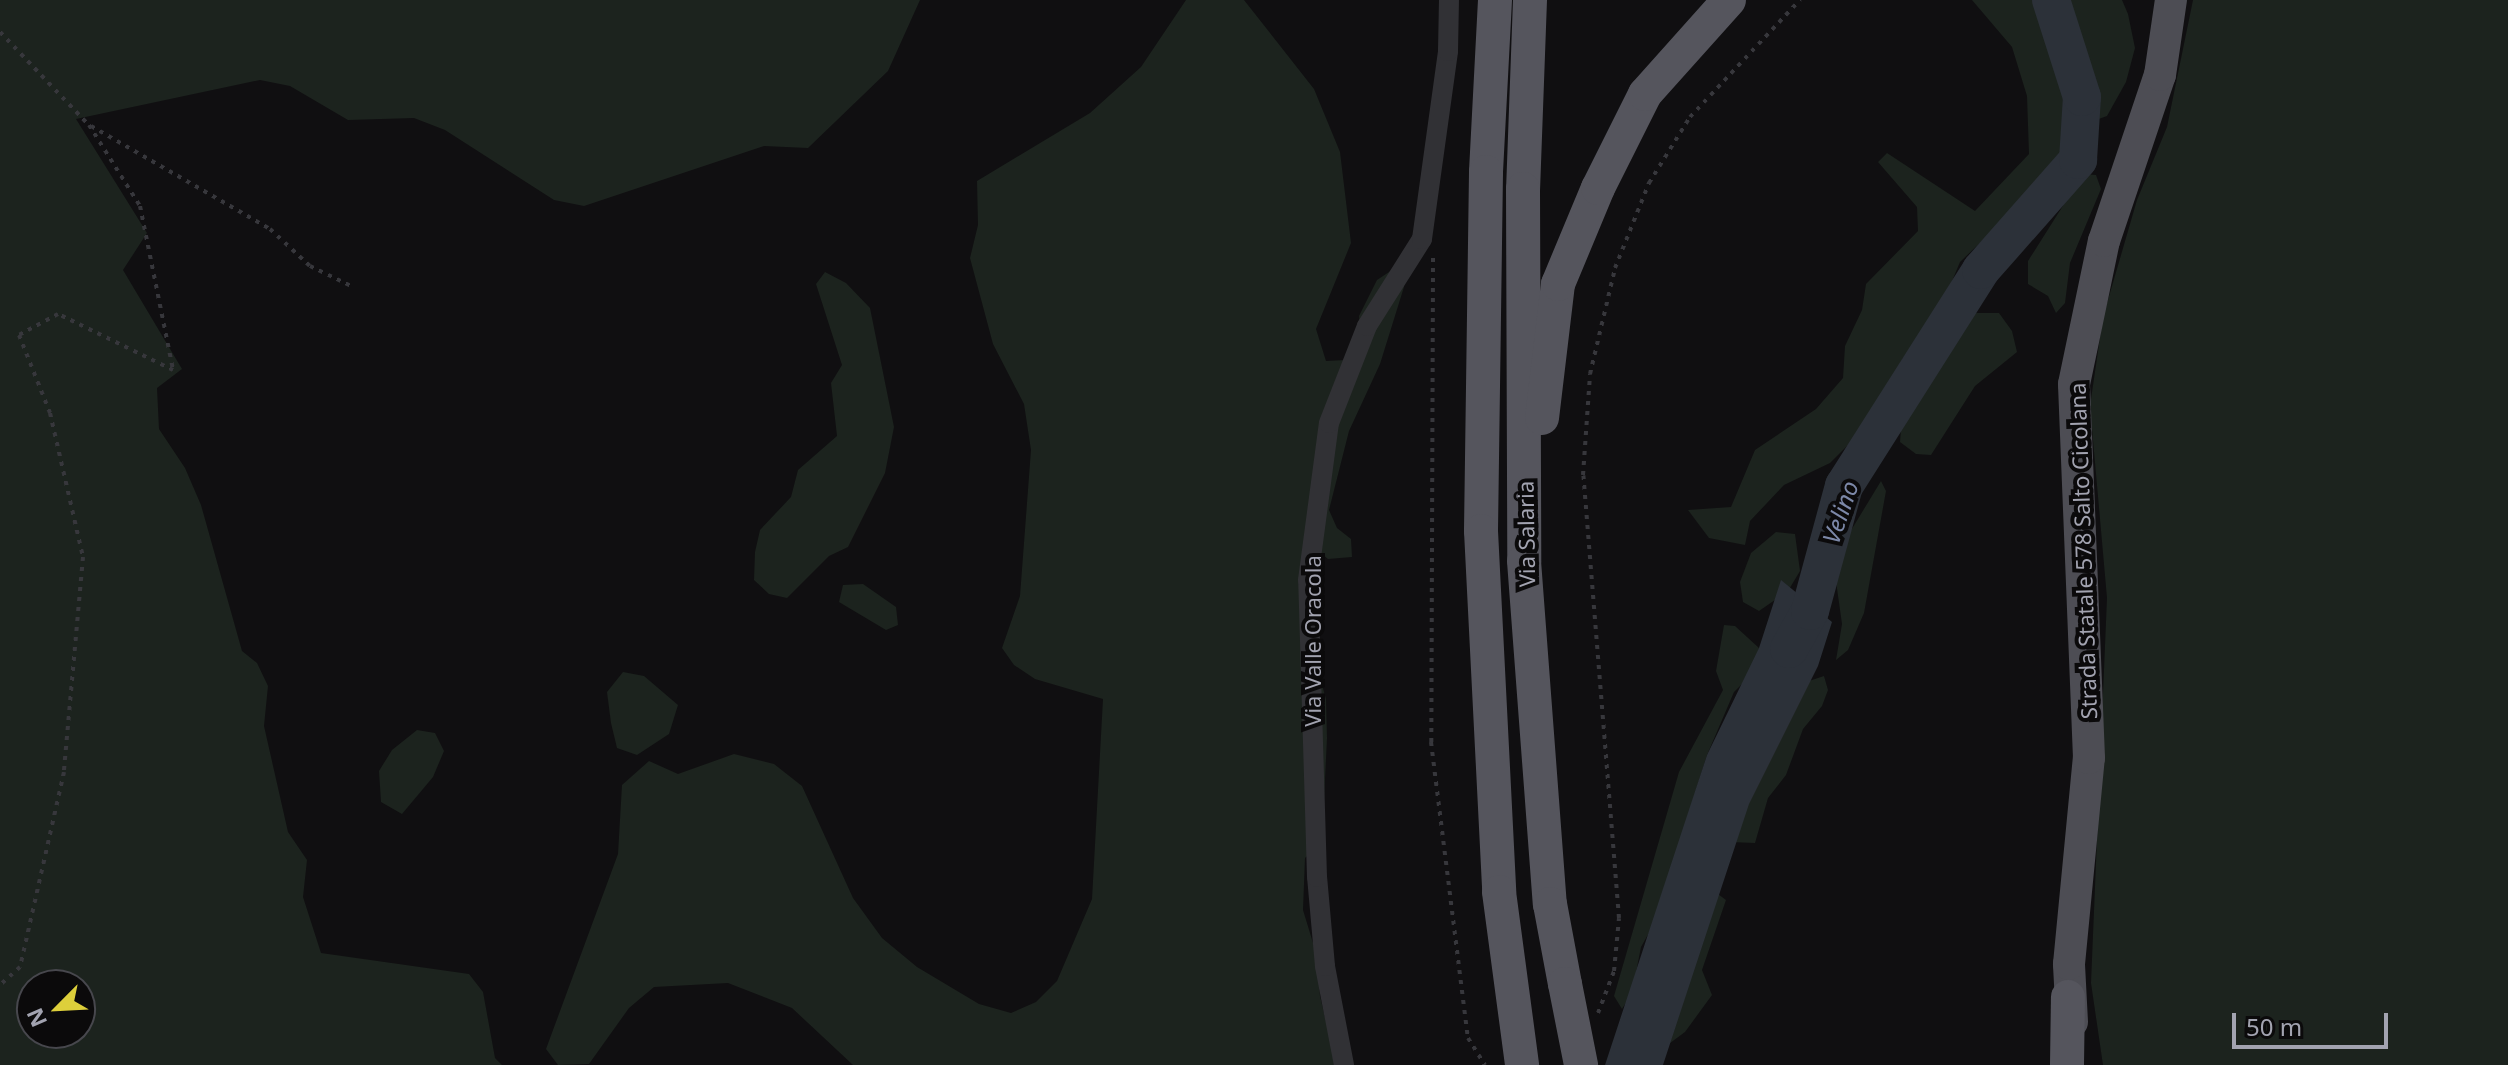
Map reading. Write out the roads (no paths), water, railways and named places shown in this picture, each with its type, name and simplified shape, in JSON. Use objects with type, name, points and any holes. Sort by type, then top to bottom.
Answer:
[{"type":"highway","points":[[1484,0],[1486,172]]},
{"type":"highway","name":"Via Salaria","points":[[1495,0],[1486,172],[1481,531],[1499,892],[1521,1059]]},
{"type":"highway","name":"Via Salaria","points":[[1530,0],[1523,189],[1524,561],[1550,904],[1581,1065]]},
{"type":"highway","points":[[1524,561],[1558,284],[1645,94],[1729,0]]},
{"type":"highway","points":[[2067,1065],[2068,997]]},
{"type":"main road","name":"Strada Statale 578 Salto Cicolana","points":[[2077,1065],[2068,997],[2089,758],[2074,384],[2104,241],[2160,75],[2171,0]]},
{"type":"street","name":"Via Valle Oracola","points":[[1344,1065],[1325,966],[1317,877],[1308,580],[1329,423],[1367,326],[1422,239],[1448,51],[1449,0]]},
{"type":"waterway","name":"Velino","points":[[1789,649],[1810,611],[1844,486],[1981,270],[2078,160],[2082,97],[2051,0]]}]
